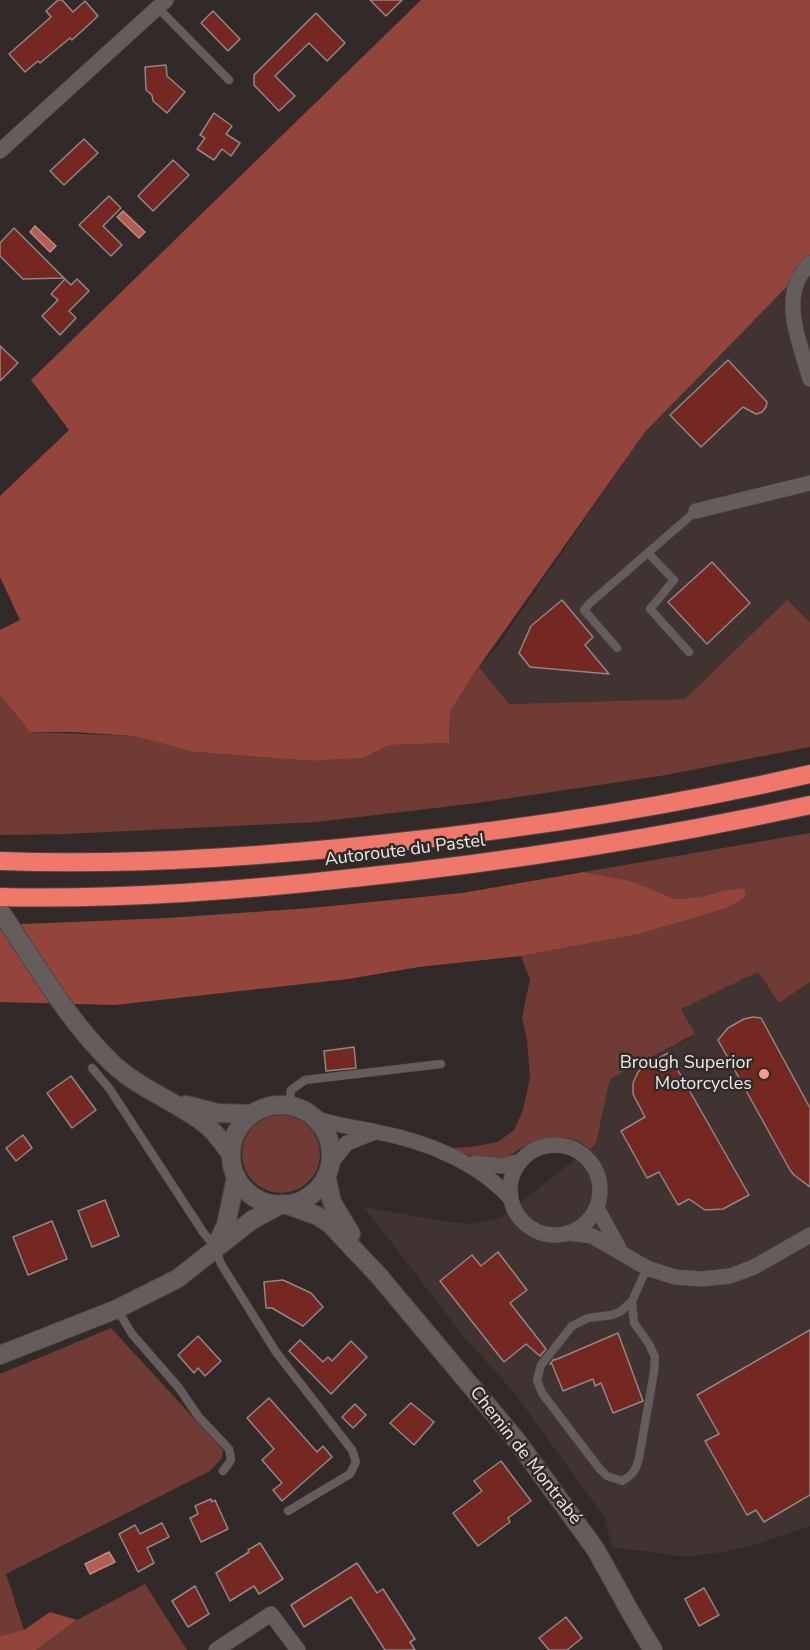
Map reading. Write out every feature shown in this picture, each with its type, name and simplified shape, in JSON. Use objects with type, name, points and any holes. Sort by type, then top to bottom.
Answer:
[{"type":"highway","name":"Autoroute du Pastel","points":[[0,861],[180,861],[296,853],[402,842],[554,823],[810,774]]},
{"type":"highway","name":"Autoroute du Pastel","points":[[0,897],[38,898],[180,893],[299,884],[466,866],[624,842],[810,805]]},
{"type":"street","points":[[0,151],[162,4]]},
{"type":"street","points":[[810,263],[798,279],[793,310],[810,379]]},
{"type":"street","points":[[696,511],[810,483]]},
{"type":"street","points":[[0,911],[97,1048],[132,1079],[204,1123],[231,1154]]},
{"type":"street","points":[[161,1095],[211,1112],[252,1114],[274,1106],[298,1108],[336,1126],[377,1132],[428,1147],[465,1162],[486,1175],[511,1199]]},
{"type":"street","points":[[252,1114],[235,1136],[231,1154],[232,1166],[236,1177],[251,1194],[260,1200],[284,1204]]},
{"type":"street","points":[[315,1118],[326,1134],[331,1154],[328,1170]]},
{"type":"street","points":[[0,1355],[117,1309],[177,1279],[252,1220],[284,1204],[309,1196],[321,1184],[347,1143],[377,1132]]},
{"type":"street","points":[[465,1162],[502,1166],[520,1161],[539,1148],[551,1145],[574,1149],[584,1155],[592,1164],[600,1185],[600,1197],[597,1208],[586,1223],[570,1233]]},
{"type":"street","points":[[520,1161],[511,1179],[511,1199],[514,1210],[528,1226],[548,1235],[570,1233],[592,1236],[647,1268],[675,1277],[702,1279],[730,1276],[754,1267],[810,1235]]},
{"type":"street","name":"Chemin de Montrabé","points":[[328,1170],[328,1191],[337,1214],[379,1276]]},
{"type":"street","points":[[215,1247],[226,1225],[236,1177]]},
{"type":"street","name":"Chemin de Montrabé","points":[[284,1204],[318,1216],[330,1224],[379,1276],[518,1441],[596,1550],[653,1650]]},
{"type":"street","points":[[597,1208],[622,1252]]},
{"type":"street","points":[[216,1650],[271,1614],[298,1650]]},
{"type":"lane","points":[[162,4],[229,80]]},
{"type":"lane","points":[[617,648],[584,610],[696,511]]},
{"type":"lane","points":[[648,554],[674,580],[650,609],[689,652]]},
{"type":"lane","points":[[289,1106],[291,1090],[305,1080],[441,1064]]},
{"type":"lane","points":[[92,1068],[109,1088],[203,1233],[215,1247],[220,1264],[276,1352],[352,1450],[356,1462],[350,1474],[288,1510]]},
{"type":"lane","points":[[632,1301],[634,1323],[655,1357],[639,1458],[635,1471],[622,1481],[607,1476],[599,1468],[542,1393],[537,1380],[541,1365],[572,1326],[588,1318],[620,1312],[632,1301],[647,1268]]},
{"type":"lane","points":[[117,1309],[132,1334],[179,1388],[198,1416],[228,1449],[231,1460],[223,1471]]},
{"type":"shaded area","points":[[421,0],[810,0],[810,263],[645,432],[478,668],[450,712],[449,743],[390,745],[363,758],[312,761],[195,752],[133,736],[30,732],[0,695],[0,630],[20,620],[0,577],[0,496],[69,430],[31,380]]},
{"type":"shaded area","points":[[123,211],[145,232],[139,238],[117,217]]},
{"type":"shaded area","points":[[35,226],[56,246],[50,252],[30,232]]},
{"type":"shaded area","points":[[810,263],[810,622],[787,600],[685,699],[509,704],[478,668],[497,647],[645,432]]},
{"type":"shaded area","points":[[787,600],[810,622],[810,747],[660,776],[477,803],[317,822],[0,835],[0,695],[30,732],[133,736],[196,752],[312,761],[363,758],[390,745],[449,743],[450,712],[479,667],[509,704],[685,699]]},
{"type":"shaded area","points":[[810,833],[810,982],[779,1003],[758,972],[681,1009],[695,1034],[610,1079],[596,1143],[590,1149],[568,1138],[537,1141],[509,1156],[495,1159],[476,1157],[452,1148],[498,1142],[514,1130],[523,1110],[530,1077],[527,1040],[522,1018],[530,979],[521,956],[640,934],[727,908],[746,897],[722,891],[700,897],[676,899],[631,881],[584,872]]},
{"type":"shaded area","points":[[584,872],[631,881],[676,899],[700,897],[744,888],[746,897],[727,908],[640,934],[521,956],[419,967],[348,979],[115,1005],[0,1002],[0,925],[168,918],[311,908],[462,893]]},
{"type":"shaded area","points":[[758,972],[779,1003],[810,982],[810,1526],[764,1542],[728,1551],[687,1557],[612,1547],[605,1518],[513,1391],[464,1337],[364,1207],[473,1224],[502,1217],[596,1143],[610,1079],[695,1035],[680,1009]]},
{"type":"shaded area","points":[[281,1115],[296,1118],[309,1126],[317,1139],[320,1154],[317,1169],[309,1182],[296,1190],[281,1193],[266,1190],[253,1182],[245,1169],[242,1154],[245,1139],[253,1126],[266,1118]]},
{"type":"shaded area","points":[[111,1328],[223,1450],[222,1458],[210,1471],[6,1574],[24,1630],[0,1636],[0,1374]]},
{"type":"shaded area","points":[[109,1552],[115,1562],[90,1574],[85,1564]]},
{"type":"shaded area","points":[[145,1584],[187,1650],[36,1650],[77,1620]]},
{"type":"shaded area","points":[[50,1612],[77,1620],[36,1650],[0,1650],[0,1636],[24,1630]]},
{"type":"building","points":[[58,0],[62,0],[73,12],[85,1],[98,16],[72,40],[70,38],[40,63],[38,61],[25,72],[9,54],[51,17],[46,11]]},
{"type":"building","points":[[370,0],[402,0],[386,16]]},
{"type":"building","points":[[213,11],[240,39],[228,51],[201,23]]},
{"type":"building","points":[[316,13],[345,43],[327,61],[309,43],[275,76],[295,96],[279,111],[254,85],[254,75]]},
{"type":"building","points":[[166,65],[167,76],[185,92],[167,113],[153,101],[152,95],[146,90],[145,67]]},
{"type":"building","points":[[214,113],[232,126],[226,134],[240,143],[231,156],[222,149],[214,160],[197,149],[205,138],[200,135]]},
{"type":"building","points":[[84,139],[98,153],[64,185],[50,171]]},
{"type":"building","points":[[173,160],[189,175],[153,211],[138,196]]},
{"type":"building","points":[[109,196],[121,208],[103,226],[122,245],[111,256],[79,225]]},
{"type":"building","points":[[14,228],[64,278],[23,279],[0,256],[0,243]]},
{"type":"building","points":[[65,279],[71,285],[77,279],[89,291],[69,311],[76,318],[60,335],[42,316],[58,300],[51,294]]},
{"type":"building","points":[[0,346],[18,363],[0,381]]},
{"type":"building","points":[[728,360],[767,402],[766,407],[762,412],[756,414],[743,407],[701,447],[670,415]]},
{"type":"building","points":[[712,562],[750,603],[707,644],[668,602]]},
{"type":"building","points":[[562,600],[593,637],[585,645],[609,674],[530,667],[519,653],[531,626]]},
{"type":"building","name":"Brough Superior Motorcycles","points":[[753,1017],[761,1018],[810,1108],[810,1187],[790,1170],[718,1040],[728,1028]]},
{"type":"building","points":[[354,1047],[356,1068],[326,1071],[324,1051]]},
{"type":"building","points":[[668,1053],[749,1195],[723,1209],[705,1210],[689,1199],[678,1205],[659,1172],[647,1178],[621,1131],[645,1117],[633,1094],[633,1083],[638,1072],[644,1066]]},
{"type":"building","points":[[71,1076],[96,1110],[72,1128],[47,1093]]},
{"type":"building","points":[[23,1135],[32,1148],[16,1161],[6,1148]]},
{"type":"building","points":[[105,1200],[119,1236],[92,1247],[78,1211]]},
{"type":"building","points":[[52,1221],[67,1259],[28,1275],[13,1237]]},
{"type":"building","points":[[498,1252],[527,1290],[510,1303],[546,1349],[540,1356],[526,1344],[504,1362],[440,1281],[472,1255],[481,1266]]},
{"type":"building","points":[[283,1280],[311,1293],[323,1307],[303,1326],[272,1308],[266,1308],[264,1282]]},
{"type":"building","points":[[810,1330],[810,1495],[764,1522],[756,1510],[747,1515],[705,1441],[719,1434],[697,1395]]},
{"type":"building","points":[[618,1333],[643,1401],[613,1413],[601,1383],[595,1386],[593,1379],[563,1391],[552,1364],[550,1364],[554,1359]]},
{"type":"building","points":[[198,1336],[221,1361],[205,1376],[198,1368],[194,1373],[178,1355]]},
{"type":"building","points":[[300,1340],[323,1362],[328,1357],[332,1361],[351,1341],[367,1357],[331,1394],[289,1351]]},
{"type":"building","points":[[269,1398],[317,1452],[323,1446],[332,1457],[282,1501],[273,1490],[282,1483],[262,1460],[274,1449],[247,1418]]},
{"type":"building","points":[[411,1403],[434,1422],[414,1445],[390,1423]]},
{"type":"building","points":[[355,1404],[366,1415],[353,1428],[342,1417]]},
{"type":"building","points":[[501,1461],[531,1501],[508,1518],[510,1522],[478,1546],[453,1513],[482,1491],[474,1481]]},
{"type":"building","points":[[211,1499],[212,1502],[215,1500],[228,1529],[201,1542],[190,1518],[198,1514],[195,1506]]},
{"type":"building","points":[[162,1523],[169,1537],[147,1548],[154,1563],[138,1572],[119,1534],[135,1525],[140,1534]]},
{"type":"building","points":[[260,1543],[283,1579],[259,1594],[254,1586],[230,1601],[216,1573]]},
{"type":"building","points":[[357,1563],[377,1593],[383,1589],[415,1639],[410,1642],[415,1650],[385,1650],[351,1597],[304,1627],[291,1605]]},
{"type":"building","points":[[195,1586],[209,1614],[188,1627],[172,1601]]},
{"type":"building","points":[[704,1588],[719,1615],[699,1626],[685,1599]]},
{"type":"building","points":[[566,1617],[582,1638],[567,1650],[549,1650],[539,1638]]},
{"type":"place","name":"Brough Superior Motorcycles","points":[[764,1074]]}]
